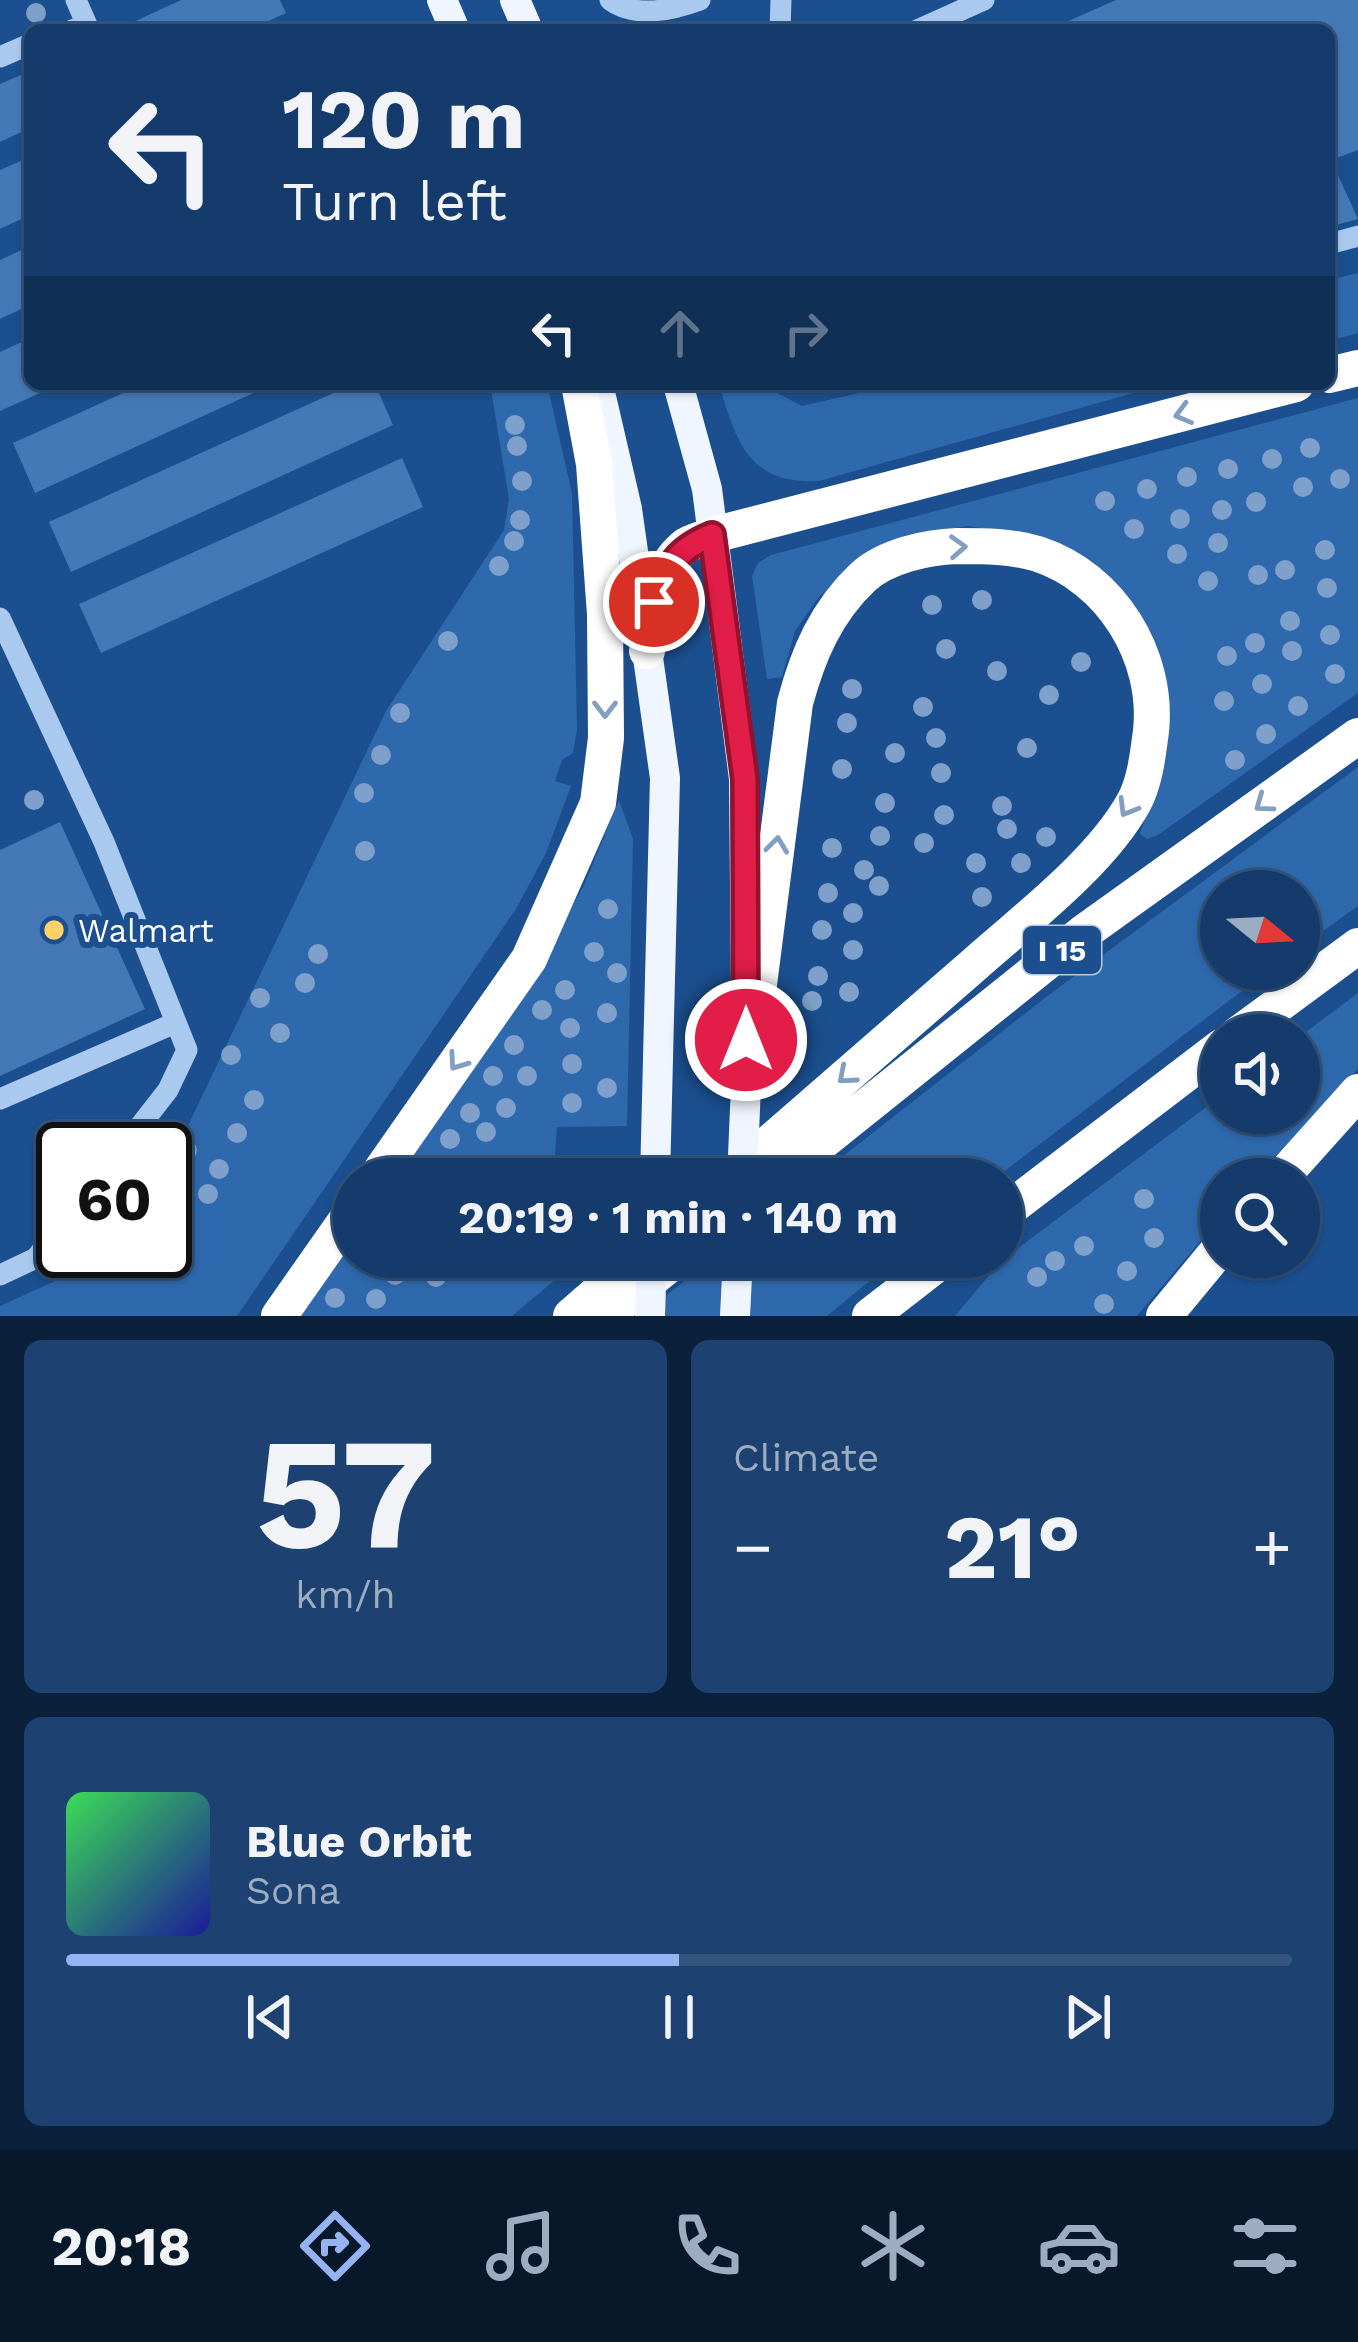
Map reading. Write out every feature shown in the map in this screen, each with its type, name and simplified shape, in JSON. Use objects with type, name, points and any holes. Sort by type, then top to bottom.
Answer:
[{"type":"highway","points":[[390,1158],[529,959],[598,803],[606,738],[605,614],[594,464],[580,390]]},
{"type":"highway","points":[[647,651],[654,602],[667,570],[685,546],[712,535],[1273,390]]},
{"type":"highway","points":[[746,1086],[795,703],[808,653],[833,610],[867,574],[908,554],[945,547],[993,545],[1038,554],[1076,572],[1132,632],[1148,674],[1153,710],[1136,800],[1107,839],[1030,915],[752,1158]]},
{"type":"highway","name":"I 15","points":[[802,1158],[1084,933],[1358,736]]},
{"type":"highway","points":[[1266,1014],[1358,946]]},
{"type":"highway","points":[[1023,1198],[1200,1063]]},
{"type":"highway","points":[[1299,1158],[1358,1092]]},
{"type":"highway","points":[[279,1316],[333,1239]]},
{"type":"highway","points":[[1164,1316],[1200,1272]]},
{"type":"highway","points":[[571,1316],[615,1278]]},
{"type":"highway","points":[[605,1316],[653,1278]]},
{"type":"highway","points":[[870,1316],[919,1278]]},
{"type":"main road","points":[[599,390],[627,509],[665,778],[656,1158]]},
{"type":"main road","points":[[680,390],[707,489],[745,779],[743,1158]]},
{"type":"main road","points":[[650,1316],[651,1278]]},
{"type":"main road","points":[[735,1316],[737,1278]]},
{"type":"lane","points":[[610,0],[630,10],[646,11],[700,0]]},
{"type":"lane","points":[[930,24],[984,0]]},
{"type":"lane","points":[[0,618],[104,842],[187,1050],[168,1090],[143,1122]]},
{"type":"lane","points":[[0,1099],[175,1023]]},
{"type":"lane","points":[[0,1275],[36,1258]]},
{"type":"shaded area","points":[[1358,273],[1358,333],[1335,339],[1335,279]]},
{"type":"shaded area","points":[[491,390],[548,390],[572,493],[577,730],[573,753],[562,760],[555,781],[571,786],[546,853],[516,909],[345,1158],[333,1158],[333,1176],[237,1316],[0,1316],[0,1306],[57,1278],[192,1278],[190,1122],[386,711],[504,530],[509,499]]},
{"type":"shaded area","points":[[721,390],[771,390],[802,406],[873,390],[1145,390],[819,481],[776,476],[761,467],[749,456]]},
{"type":"shaded area","points":[[1358,398],[1358,693],[1158,835],[1147,839],[1140,834],[1167,751],[1170,713],[1163,667],[1031,536],[968,526],[937,531],[867,555],[818,598],[795,631],[782,677],[767,679],[752,576],[758,563],[771,555]]},
{"type":"shaded area","points":[[1358,767],[1358,906],[1320,933],[1320,870],[1218,870]]},
{"type":"shaded area","points":[[619,800],[633,839],[627,1126],[557,1127],[555,1158],[401,1158],[562,925]]},
{"type":"shaded area","points":[[1200,883],[1200,990],[1243,990],[1212,1014],[1200,1014],[1200,1023],[1022,1158],[841,1158]]},
{"type":"shaded area","points":[[1358,993],[1358,1069],[1320,1109],[1320,1021]]},
{"type":"shaded area","points":[[1200,1112],[1200,1134],[1297,1134],[1274,1158],[1200,1158],[1200,1242],[1137,1316],[955,1316],[987,1278],[1023,1278],[1023,1244]]},
{"type":"shaded area","points":[[333,1256],[333,1278],[557,1278],[512,1316],[291,1316]]},
{"type":"shaded area","points":[[688,1278],[873,1278],[827,1316],[640,1316]]},
{"type":"building","points":[[181,0],[280,0],[286,13],[262,24],[129,24]]},
{"type":"building","points":[[1116,0],[1358,0],[1358,150],[1335,159],[1335,24],[1062,24]]},
{"type":"building","points":[[24,74],[24,131],[0,142],[0,84]]},
{"type":"building","points":[[24,160],[24,218],[0,229],[0,170]]},
{"type":"building","points":[[1335,169],[1358,219],[1335,225]]},
{"type":"building","points":[[24,249],[24,308],[0,319],[0,260]]},
{"type":"building","points":[[24,341],[24,390],[47,390],[0,411],[0,352]]},
{"type":"building","points":[[130,390],[260,390],[35,493],[13,443]]},
{"type":"building","points":[[340,390],[378,390],[393,425],[71,572],[49,522]]},
{"type":"building","points":[[402,458],[423,507],[101,653],[79,604]]},
{"type":"building","name":"Walmart","points":[[60,822],[145,1009],[0,1076],[0,850]]},
{"type":"place","name":"Walmart","points":[[54,930]]},
{"type":"route","points":[[654,602],[667,570],[685,546],[712,535],[745,779],[746,1040]]}]
